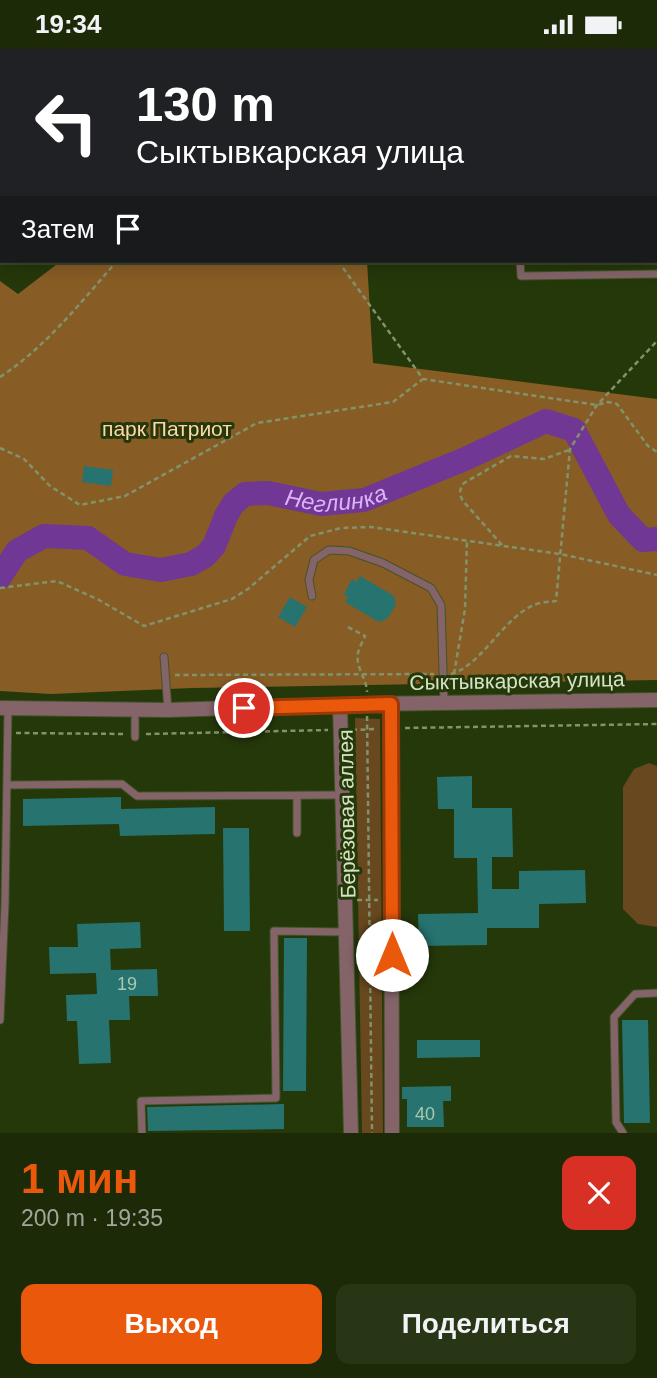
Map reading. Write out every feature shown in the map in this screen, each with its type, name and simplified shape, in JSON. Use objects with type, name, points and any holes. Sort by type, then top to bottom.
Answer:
[{"type":"street","name":"Сыктывкарская улица","points":[[4,709],[168,710],[657,700]]},
{"type":"street","name":"Берёзовая аллея","points":[[391,704],[392,1133]]},
{"type":"street","name":"Берёзовая аллея","points":[[340,705],[351,1133]]},
{"type":"lane","points":[[520,263],[521,276],[657,274]]},
{"type":"lane","points":[[312,596],[309,580],[314,560],[329,550],[349,551],[414,578],[431,588],[441,605],[444,703]]},
{"type":"lane","points":[[164,657],[168,710]]},
{"type":"lane","points":[[0,1020],[7,785],[4,709]]},
{"type":"lane","points":[[135,719],[135,737]]},
{"type":"lane","points":[[7,785],[122,784],[137,796],[342,795]]},
{"type":"lane","points":[[297,796],[297,833]]},
{"type":"lane","points":[[142,1133],[141,1101],[276,1098],[274,931],[346,932]]},
{"type":"lane","points":[[623,1133],[616,1122],[614,1017],[635,994],[657,993]]},
{"type":"path","points":[[0,377],[23,362],[115,263]]},
{"type":"path","points":[[339,263],[423,379],[597,405],[608,402],[617,404],[648,446],[657,452]]},
{"type":"path","points":[[166,675],[454,674],[468,666],[505,627],[533,605],[556,601],[570,449],[597,405],[657,341]]},
{"type":"path","points":[[0,448],[24,459],[50,486],[80,505],[125,496],[257,423],[393,402],[423,379]]},
{"type":"path","points":[[502,545],[463,501],[460,488],[464,483],[511,456],[544,459],[570,449]]},
{"type":"path","points":[[0,588],[57,581],[99,600],[144,626],[232,599],[248,589],[310,536],[341,528],[371,527],[561,554],[657,575]]},
{"type":"path","points":[[454,674],[465,609],[467,540]]},
{"type":"path","name":"Берёзовая аллея","points":[[348,627],[365,636],[357,654],[361,673],[367,681],[372,1133]]},
{"type":"path","points":[[345,899],[392,900]]},
{"type":"shaded area","points":[[355,718],[380,719],[383,1133],[362,1133]]},
{"type":"shaded area","points":[[649,763],[657,766],[657,927],[638,924],[623,909],[623,787],[634,769]]},
{"type":"green space","name":"парк Патриот","points":[[58,263],[367,263],[373,363],[657,399],[657,680],[192,688],[51,694],[0,691],[0,281],[18,294]]},
{"type":"building","points":[[84,466],[113,470],[111,486],[82,482]]},
{"type":"building","points":[[360,576],[394,596],[396,604],[388,618],[379,622],[345,602],[348,597],[344,594],[352,579],[356,582]]},
{"type":"building","points":[[290,597],[307,607],[295,627],[278,617]]},
{"type":"building","points":[[472,776],[472,808],[512,808],[513,857],[492,857],[492,889],[519,889],[519,871],[585,870],[586,903],[539,904],[539,928],[487,928],[487,945],[419,946],[418,914],[478,913],[477,858],[454,858],[454,809],[438,809],[437,777]]},
{"type":"building","points":[[121,797],[121,809],[215,807],[215,834],[120,836],[119,824],[23,826],[23,799]]},
{"type":"building","points":[[223,828],[249,828],[250,931],[224,931]]},
{"type":"building","points":[[140,922],[141,948],[110,949],[111,970],[157,969],[158,996],[129,996],[130,1020],[109,1020],[111,1063],[79,1064],[77,1021],[67,1021],[66,995],[97,994],[96,973],[50,974],[49,947],[78,947],[77,924]]},
{"type":"building","points":[[284,938],[307,938],[306,1091],[283,1091]]},
{"type":"building","points":[[622,1020],[648,1020],[650,1123],[624,1123]]},
{"type":"building","points":[[417,1040],[480,1040],[480,1057],[417,1058]]},
{"type":"building","points":[[451,1086],[451,1101],[443,1101],[444,1127],[407,1127],[407,1099],[402,1099],[402,1087]]},
{"type":"building","points":[[284,1104],[284,1129],[148,1131],[147,1107]]},
{"type":"waterway","name":"Неглинка","points":[[0,577],[17,551],[44,536],[88,538],[125,564],[161,570],[191,564],[205,556],[214,546],[233,504],[245,494],[268,493],[321,504],[364,500],[465,459],[546,421],[574,430],[619,515],[643,540],[657,539]]},
{"type":"route","points":[[244,708],[391,704],[392,955]]}]
